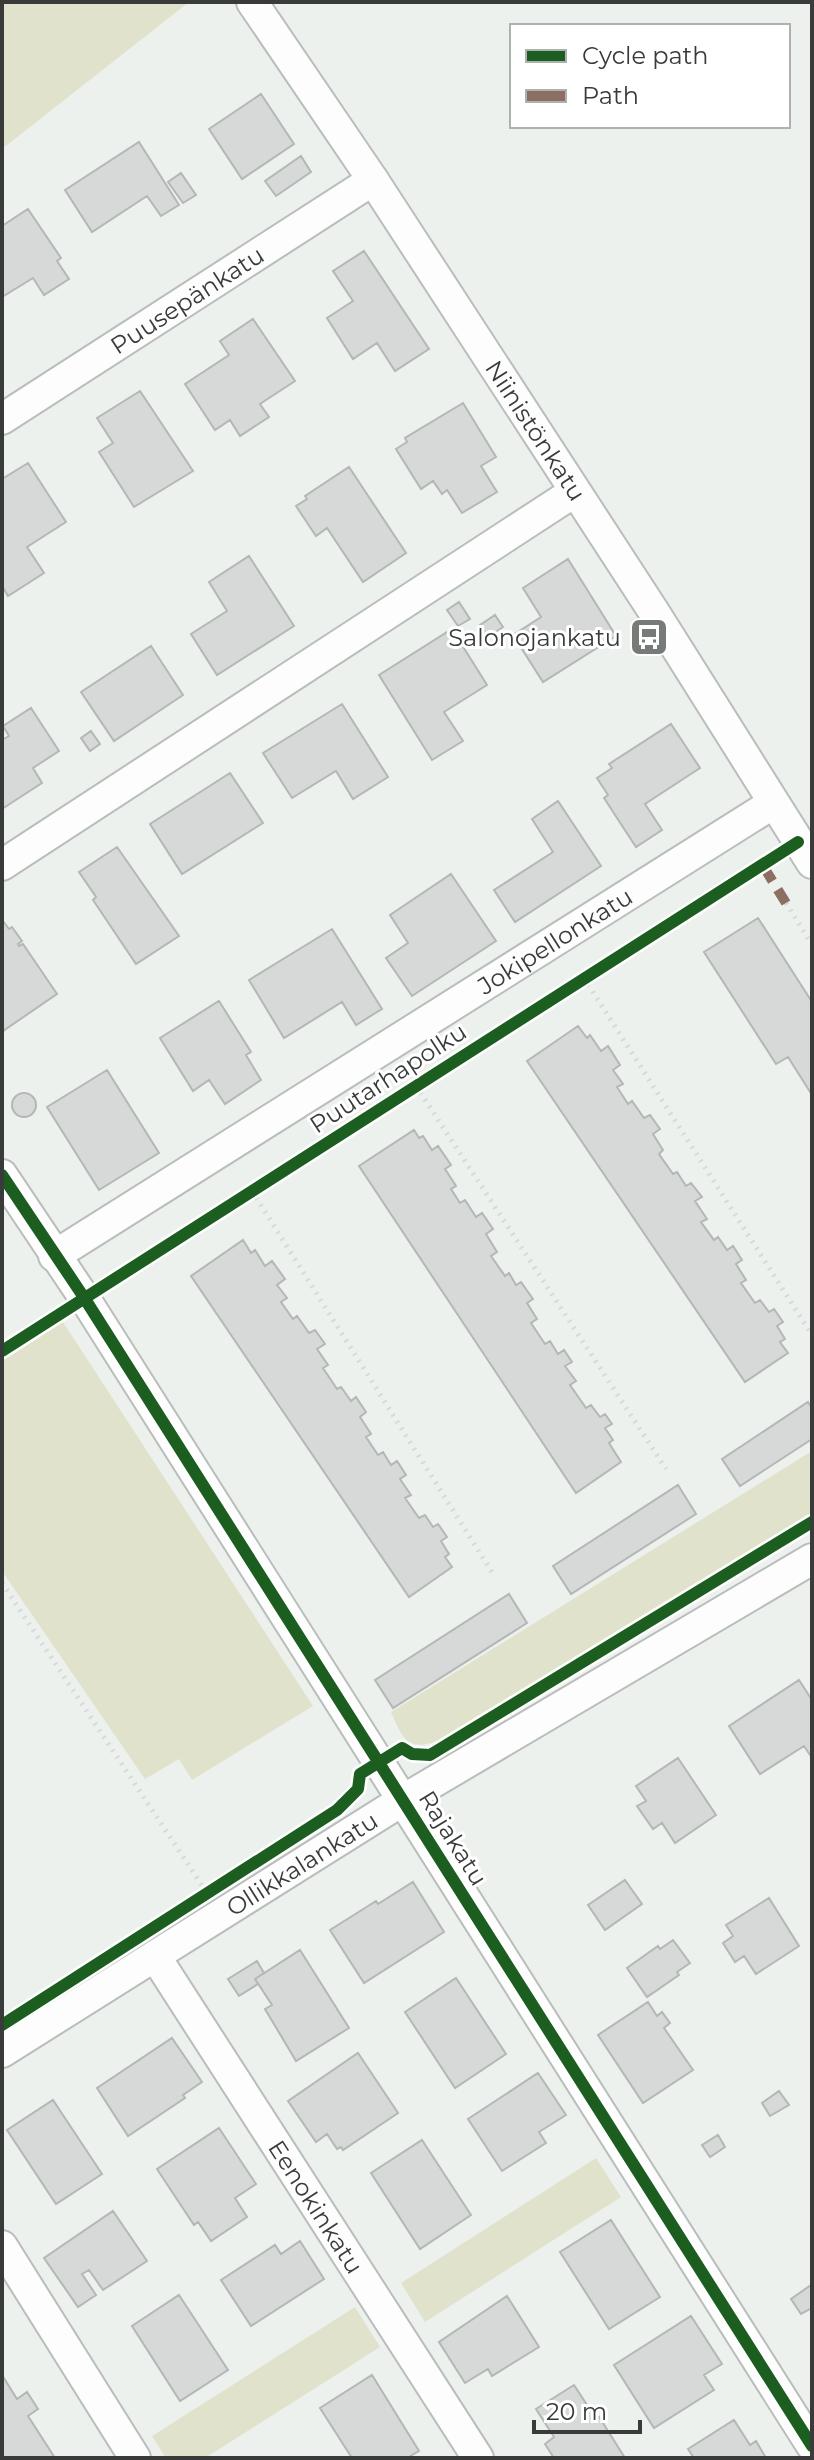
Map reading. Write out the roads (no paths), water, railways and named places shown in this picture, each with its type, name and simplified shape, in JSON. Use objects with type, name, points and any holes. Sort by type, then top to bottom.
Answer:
[{"type":"street","name":"Niinistönkatu","points":[[252,2],[373,180],[662,625],[812,863]]},
{"type":"street","name":"Puusepänkatu","points":[[2,419],[373,180]]},
{"type":"street","points":[[2,865],[574,492]]},
{"type":"street","name":"Jokipellonkatu","points":[[54,1256],[772,804]]},
{"type":"street","name":"Rajakatu","points":[[2,1175],[85,1299],[812,2446]]},
{"type":"street","name":"Ollikkalankatu","points":[[2,2052],[403,1800],[812,1559]]},
{"type":"street","name":"Eenokinkatu","points":[[155,1956],[478,2458]]},
{"type":"street","points":[[2,2246],[135,2458]]},
{"type":"place","name":"Salonojankatu","points":[[649,637]]}]
